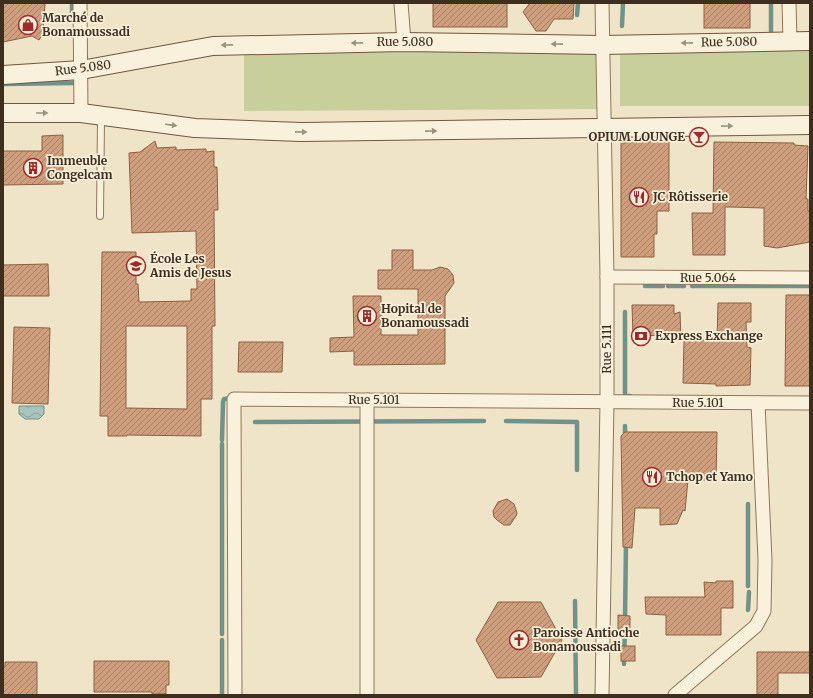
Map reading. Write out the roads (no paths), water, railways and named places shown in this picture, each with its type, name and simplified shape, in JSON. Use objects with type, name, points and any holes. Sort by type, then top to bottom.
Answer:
[{"type":"main road","name":"Rue 5.080","points":[[3,75],[81,70],[212,46],[404,42],[602,45],[810,41]]},
{"type":"main road","points":[[3,113],[81,113],[195,128],[301,132],[810,125]]},
{"type":"street","points":[[80,3],[81,113]]},
{"type":"street","points":[[401,3],[404,42]]},
{"type":"street","name":"Rue 5.111","points":[[602,3],[607,277],[607,402],[602,695]]},
{"type":"street","points":[[789,3],[790,41]]},
{"type":"street","name":"Rue 5.064","points":[[607,277],[810,278]]},
{"type":"street","name":"Rue 5.101","points":[[235,695],[234,399],[810,403]]},
{"type":"street","points":[[367,400],[367,695]]},
{"type":"street","points":[[675,695],[756,626],[764,611],[765,560],[758,403]]},
{"type":"lane","points":[[100,216],[101,116]]},
{"type":"water","points":[[19,406],[44,406],[44,414],[39,419],[25,419],[19,414]]},
{"type":"waterway","points":[[72,3],[72,21]]},
{"type":"waterway","points":[[577,15],[578,3]]},
{"type":"waterway","points":[[622,26],[623,3]]},
{"type":"waterway","points":[[771,3],[771,35]]},
{"type":"waterway","points":[[3,84],[76,83]]},
{"type":"waterway","points":[[645,286],[663,286]]},
{"type":"waterway","points":[[668,286],[684,286]]},
{"type":"waterway","points":[[692,286],[810,286]]},
{"type":"waterway","points":[[625,312],[625,396],[630,396]]},
{"type":"waterway","points":[[222,440],[223,402],[224,399],[232,398]]},
{"type":"waterway","points":[[255,422],[484,421]]},
{"type":"waterway","points":[[506,421],[577,422],[577,470]]},
{"type":"waterway","points":[[625,426],[625,438]]},
{"type":"waterway","points":[[222,444],[222,634]]},
{"type":"waterway","points":[[748,504],[748,586]]},
{"type":"waterway","points":[[625,620],[626,542]]},
{"type":"waterway","points":[[748,610],[749,592]]},
{"type":"waterway","points":[[575,601],[576,695]]},
{"type":"waterway","points":[[624,664],[625,628]]},
{"type":"waterway","points":[[222,640],[222,695]]},
{"type":"place","name":"Marché de Bonamoussadi","points":[[28,25]]},
{"type":"place","name":"OPIUM LOUNGE","points":[[699,137]]},
{"type":"place","name":"Immeuble Congelcam","points":[[33,168]]},
{"type":"place","name":"JC Rôtisserie","points":[[639,197]]},
{"type":"place","name":"École Les Amis de Jesus","points":[[136,266]]},
{"type":"place","name":"Hopital de Bonamoussadi","points":[[367,316]]},
{"type":"place","name":"Express Exchange","points":[[641,336]]},
{"type":"place","name":"Tchop et Yamo","points":[[652,477]]},
{"type":"place","name":"Paroisse Antioche Bonamoussadi","points":[[519,640]]}]
